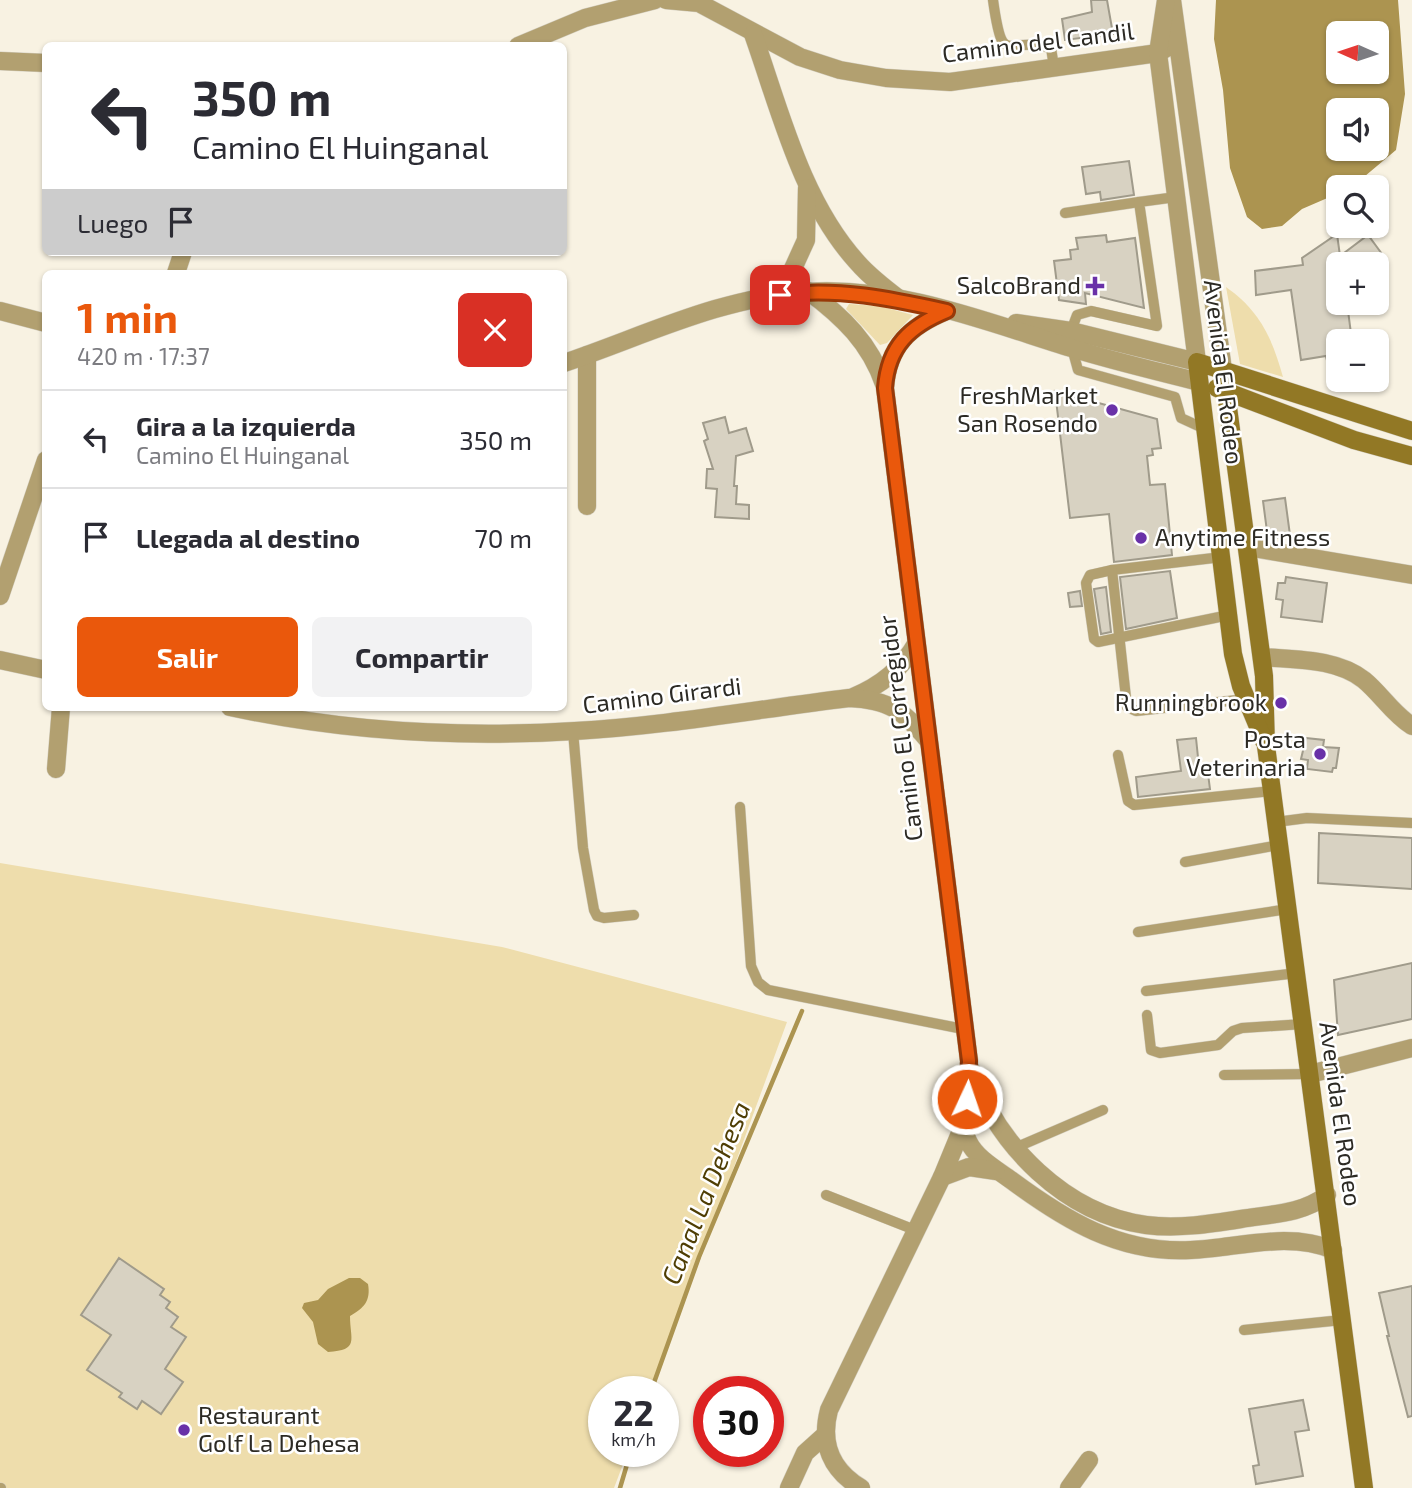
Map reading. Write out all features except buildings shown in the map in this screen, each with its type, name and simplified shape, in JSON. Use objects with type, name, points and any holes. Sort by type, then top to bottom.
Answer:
[{"type":"main road","points":[[1196,362],[1412,430]]},
{"type":"main road","name":"Avenida El Rodeo","points":[[1196,362],[1235,663],[1266,746]]},
{"type":"main road","name":"Avenida El Rodeo","points":[[1223,370],[1262,657],[1266,693],[1266,746],[1364,1488]]},
{"type":"main road","points":[[1199,383],[1226,390],[1354,440],[1412,456]]},
{"type":"street","points":[[528,42],[585,18],[655,0]]},
{"type":"street","name":"Camino del Candil","points":[[666,0],[699,3],[800,57],[830,67],[886,78],[950,82],[1158,53],[1179,41]]},
{"type":"street","name":"Avenida El Rodeo","points":[[1166,0],[1158,53],[1196,362]]},
{"type":"street","name":"Avenida El Rodeo","points":[[1172,0],[1223,370]]},
{"type":"street","points":[[753,34],[806,181],[842,244],[874,279],[902,301]]},
{"type":"street","points":[[0,61],[42,63]]},
{"type":"street","points":[[780,295],[806,240],[809,215],[806,181]]},
{"type":"street","points":[[806,240],[824,234],[842,244]]},
{"type":"street","points":[[567,362],[717,307],[808,291],[902,301],[1071,339],[1196,362]]},
{"type":"street","name":"Camino El Corregidor","points":[[808,291],[837,313],[866,344],[885,388]]},
{"type":"street","points":[[0,311],[42,322]]},
{"type":"street","points":[[866,344],[884,352],[919,325],[947,311]]},
{"type":"street","points":[[1071,339],[1140,367],[1199,383]]},
{"type":"street","name":"Camino El Corregidor","points":[[897,344],[888,365],[885,388],[963,1029],[969,1061],[986,1102],[1015,1148],[1043,1175],[1074,1198],[1129,1222],[1174,1227],[1204,1225],[1303,1210],[1326,1195]]},
{"type":"street","points":[[587,355],[587,506]]},
{"type":"street","points":[[0,596],[42,472]]},
{"type":"street","points":[[1247,547],[1412,575]]},
{"type":"street","name":"Camino Girardi","points":[[849,698],[883,681],[902,664],[916,644]]},
{"type":"street","points":[[1262,657],[1330,665],[1348,670],[1363,680],[1412,726]]},
{"type":"street","points":[[0,660],[42,669]]},
{"type":"street","name":"Camino Girardi","points":[[255,711],[336,724],[410,730],[573,731],[849,698],[890,704],[913,722],[928,740]]},
{"type":"street","points":[[57,769],[61,711]]},
{"type":"street","points":[[1310,1074],[1412,1048]]},
{"type":"street","name":"Camino El Corregidor","points":[[825,1435],[828,1410],[835,1394],[942,1177],[963,1126],[969,1061]]},
{"type":"street","points":[[963,1126],[973,1149],[1000,1172],[1076,1225],[1130,1244],[1161,1250],[1193,1251],[1306,1241],[1333,1250]]},
{"type":"street","points":[[942,1177],[968,1167],[1000,1172]]},
{"type":"street","points":[[1303,1210],[1295,1226],[1306,1241]]},
{"type":"street","points":[[789,1488],[805,1452],[825,1435],[829,1454],[838,1471],[861,1488]]},
{"type":"street","points":[[1069,1488],[1089,1460]]},
{"type":"lane","points":[[993,0],[998,33],[1003,43],[1011,48],[1051,48],[1054,67]]},
{"type":"lane","points":[[1065,213],[1176,197]]},
{"type":"lane","points":[[1139,202],[1157,326],[1091,311],[1077,315],[1071,339],[1078,370],[1174,397],[1181,418],[1206,429]]},
{"type":"lane","points":[[1136,386],[1140,367]]},
{"type":"lane","points":[[1223,557],[1112,570],[1090,575],[1086,583],[1094,639],[1098,642],[1229,615]]},
{"type":"lane","points":[[1112,570],[1127,707],[1131,710],[1247,699]]},
{"type":"lane","points":[[573,731],[583,848],[595,913],[604,918],[634,915]]},
{"type":"lane","points":[[1118,755],[1128,801],[1134,805],[1272,791]]},
{"type":"lane","points":[[740,807],[751,966],[758,982],[768,990],[799,998],[963,1029]]},
{"type":"lane","points":[[1276,822],[1307,818],[1412,823]]},
{"type":"lane","points":[[1185,862],[1279,845]]},
{"type":"lane","points":[[1138,932],[1288,909]]},
{"type":"lane","points":[[1146,991],[1297,973]]},
{"type":"lane","points":[[1147,1015],[1151,1050],[1160,1053],[1218,1045],[1233,1031],[1242,1028],[1303,1024]]},
{"type":"lane","points":[[1224,1075],[1310,1074]]},
{"type":"lane","points":[[1015,1148],[1102,1110]]},
{"type":"lane","points":[[826,1195],[915,1230]]},
{"type":"lane","points":[[1244,1330],[1342,1320]]},
{"type":"shaded area","points":[[1216,0],[1398,0],[1405,94],[1396,150],[1389,156],[1389,98],[1326,98],[1326,161],[1383,161],[1366,175],[1326,175],[1326,199],[1302,209],[1282,226],[1262,229],[1247,217],[1230,168],[1223,90],[1214,39]]},
{"type":"shaded area","points":[[1226,287],[1248,306],[1263,326],[1283,377],[1240,364]]},
{"type":"shaded area","points":[[849,304],[879,306],[913,315],[887,343],[880,345],[846,309]]},
{"type":"shaded area","points":[[0,863],[502,947],[787,1022],[657,1376],[588,1376],[588,1467],[622,1467],[614,1488],[0,1488]]},
{"type":"shaded area","points":[[349,1278],[360,1278],[368,1284],[367,1299],[363,1307],[350,1316],[349,1346],[328,1352],[318,1344],[313,1322],[302,1308],[304,1303],[318,1300],[328,1289]]},
{"type":"waterway","name":"Canal La Dehesa","points":[[656,1376],[699,1257],[802,1011]]},
{"type":"waterway","name":"Canal La Dehesa","points":[[620,1488],[626,1467]]},
{"type":"place","name":"SalcoBrand","points":[[1095,286]]},
{"type":"place","name":"FreshMarket San Rosendo","points":[[1112,410]]},
{"type":"place","name":"Anytime Fitness","points":[[1141,538]]},
{"type":"place","name":"Runningbrook","points":[[1281,703]]},
{"type":"place","name":"Posta Veterinaria","points":[[1320,754]]},
{"type":"place","name":"Restaurant Golf La Dehesa","points":[[184,1430]]},
{"type":"route","points":[[780,295],[808,291],[856,294],[947,311],[919,325],[897,344],[888,365],[885,388],[956,975],[969,1061],[967,1099]]}]
